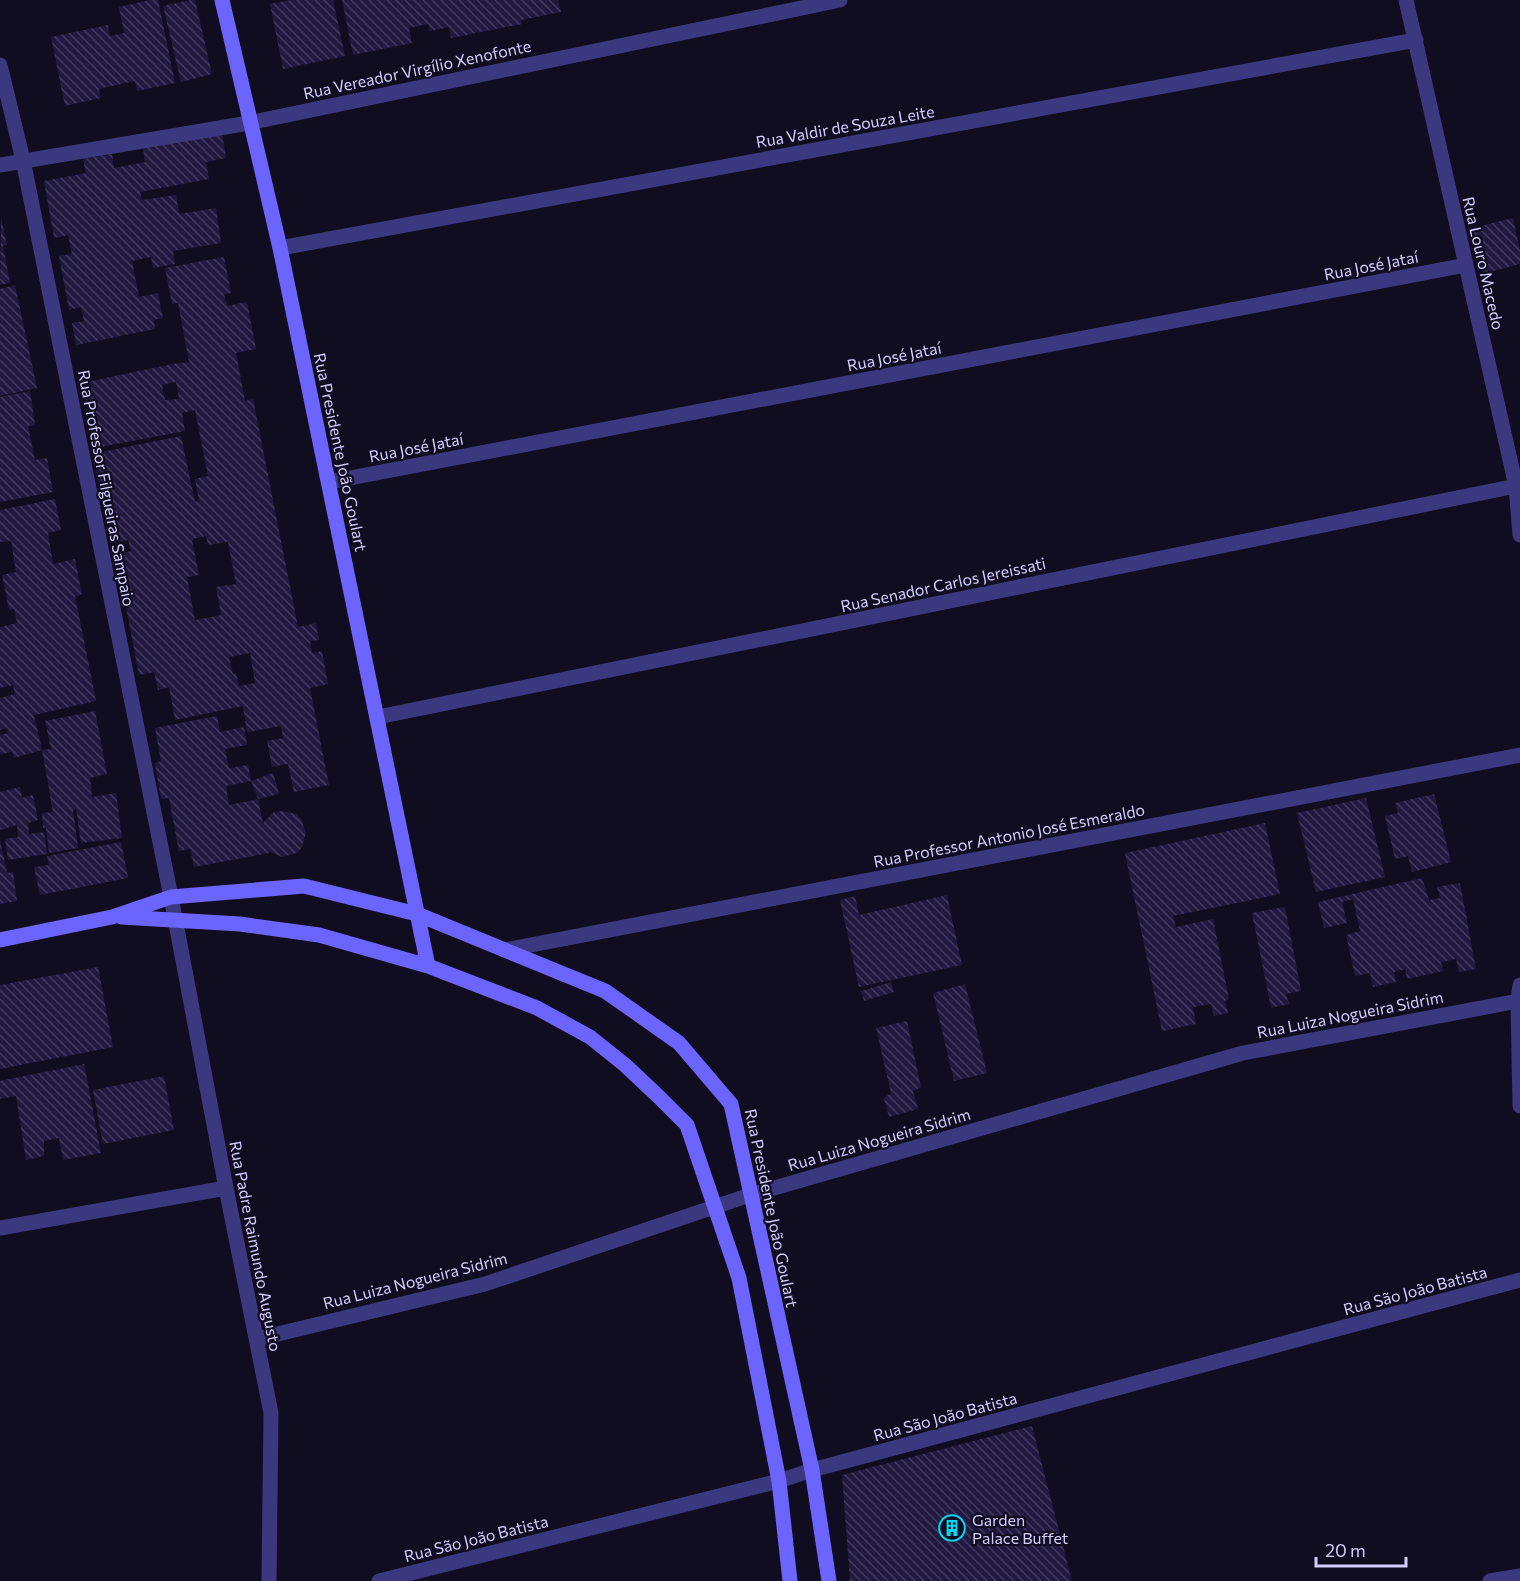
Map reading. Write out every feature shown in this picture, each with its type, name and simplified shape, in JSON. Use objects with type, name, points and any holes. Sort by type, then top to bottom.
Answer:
[{"type":"street","name":"Rua Presidente João Goulart","points":[[222,0],[280,248],[428,966]]},
{"type":"street","name":"Rua Vereador Virgílio Xenofonte","points":[[0,165],[249,123],[840,0]]},
{"type":"street","name":"Rua Louro Macedo","points":[[1406,0],[1515,486],[1520,535]]},
{"type":"street","name":"Rua Valdir de Souza Leite","points":[[280,248],[1416,40]]},
{"type":"street","name":"Rua Professor Filgueiras Sampaio","points":[[0,65],[23,160],[175,920]]},
{"type":"street","name":"Rua José Jataí","points":[[329,482],[1466,265]]},
{"type":"street","name":"Rua Senador Carlos Jereissati","points":[[378,717],[1515,486]]},
{"type":"street","name":"Rua Professor Antonio José Esmeraldo","points":[[505,950],[1520,755]]},
{"type":"street","name":"Rua Presidente João Goulart","points":[[112,917],[171,897],[304,886],[417,914],[605,991],[679,1043],[732,1104],[750,1195],[812,1470],[829,1581]]},
{"type":"street","points":[[0,940],[112,917],[240,924],[319,935],[428,966],[537,1008],[590,1037],[626,1065],[687,1125],[739,1278],[779,1481],[790,1581]]},
{"type":"street","name":"Rua Padre Raimundo Augusto","points":[[175,920],[271,1413],[269,1581]]},
{"type":"street","points":[[1519,993],[1520,1106]]},
{"type":"street","name":"Rua Luiza Nogueira Sidrim","points":[[257,1339],[485,1284],[750,1195],[1243,1053],[1519,993]]},
{"type":"street","points":[[0,1228],[226,1188]]},
{"type":"street","name":"Rua São João Batista","points":[[379,1581],[779,1481],[812,1470],[1520,1280]]},
{"type":"street","points":[[1490,1581],[1520,1576]]},
{"type":"building","points":[[158,0],[175,83],[137,91],[135,81],[99,89],[101,98],[65,106],[51,37],[108,25],[110,36],[124,33],[119,7]]},
{"type":"building","points":[[195,0],[212,74],[181,82],[163,6]]},
{"type":"building","points":[[290,0],[333,0],[345,56],[283,69],[270,4]]},
{"type":"building","points":[[342,0],[558,0],[561,12],[521,20],[522,24],[451,38],[449,27],[430,31],[428,24],[409,28],[412,43],[353,55]]},
{"type":"building","points":[[222,133],[226,158],[206,162],[209,179],[140,192],[142,200],[176,195],[179,214],[216,208],[221,243],[173,251],[175,264],[153,268],[151,257],[132,261],[139,297],[158,293],[163,318],[154,320],[155,329],[76,345],[72,323],[84,321],[81,307],[69,310],[59,256],[72,254],[68,235],[54,238],[44,181],[86,173],[83,159],[112,154],[114,168],[145,162],[143,148]]},
{"type":"building","points":[[1,218],[7,245],[3,246],[10,283],[0,285]]},
{"type":"building","points":[[1513,218],[1520,251],[1520,264],[1482,274],[1472,228]]},
{"type":"building","points":[[224,257],[231,293],[224,294],[227,306],[247,302],[256,349],[236,353],[245,401],[253,399],[298,627],[316,623],[319,640],[310,641],[312,653],[322,651],[328,684],[310,688],[329,785],[294,792],[288,764],[272,767],[267,741],[283,738],[281,726],[247,732],[243,706],[175,720],[169,687],[158,690],[154,672],[139,675],[116,554],[131,551],[128,540],[113,543],[92,454],[181,436],[195,502],[199,501],[195,479],[208,476],[195,410],[182,413],[185,431],[95,448],[82,383],[189,362],[178,303],[172,304],[165,268]],"holes":[[[176,382],[179,399],[165,400],[162,385]],[[206,536],[208,545],[228,542],[236,584],[216,587],[221,615],[195,620],[187,577],[199,575],[192,539]],[[250,653],[255,683],[239,686],[229,657]]]},
{"type":"building","points":[[15,285],[37,388],[0,396],[0,289]]},
{"type":"building","points":[[30,391],[35,425],[28,426],[35,460],[47,458],[53,492],[0,502],[0,397]]},
{"type":"building","points":[[55,499],[61,530],[48,533],[53,564],[75,559],[82,594],[75,596],[96,701],[34,715],[42,750],[14,758],[12,752],[0,754],[0,735],[8,733],[7,728],[0,730],[0,698],[15,694],[13,685],[0,688],[0,627],[17,623],[14,609],[9,610],[2,575],[16,572],[11,541],[0,542],[0,510]]},
{"type":"building","points":[[95,711],[107,774],[90,778],[92,797],[116,793],[122,838],[81,843],[76,809],[73,810],[78,848],[49,853],[42,813],[53,812],[42,750],[51,749],[45,721]]},
{"type":"building","points":[[217,716],[220,732],[244,727],[247,745],[225,749],[229,768],[248,765],[251,781],[226,786],[229,805],[258,799],[263,823],[274,812],[296,814],[301,819],[306,833],[302,847],[297,853],[282,857],[268,851],[269,853],[194,867],[190,849],[179,851],[169,798],[161,799],[155,763],[161,761],[155,728]]},
{"type":"building","points":[[273,773],[279,794],[258,799],[251,781]]},
{"type":"building","points":[[20,787],[22,798],[33,795],[38,820],[28,823],[29,834],[44,832],[47,854],[8,860],[5,839],[18,837],[17,825],[0,830],[0,792]]},
{"type":"building","points":[[1434,794],[1451,862],[1412,872],[1408,856],[1395,859],[1385,816],[1398,813],[1395,803]]},
{"type":"building","points":[[1366,798],[1385,877],[1316,892],[1297,813]]},
{"type":"building","points":[[1265,823],[1280,894],[1173,916],[1176,927],[1213,919],[1229,999],[1225,1001],[1228,1013],[1214,1016],[1211,1004],[1193,1007],[1196,1024],[1162,1031],[1125,853]]},
{"type":"building","points":[[0,840],[7,873],[13,872],[17,901],[0,904]]},
{"type":"building","points":[[121,842],[128,878],[40,895],[34,867],[49,865],[47,856]]},
{"type":"building","points":[[1422,878],[1429,900],[1440,898],[1437,887],[1460,883],[1476,969],[1459,972],[1456,959],[1441,962],[1443,971],[1407,979],[1405,969],[1394,972],[1396,982],[1373,987],[1370,973],[1355,976],[1346,935],[1360,931],[1353,899],[1342,902],[1347,923],[1324,928],[1318,902]]},
{"type":"building","points":[[947,895],[962,965],[859,987],[840,900],[855,896],[859,915]]},
{"type":"building","points":[[1285,907],[1301,991],[1286,994],[1289,1004],[1271,1008],[1252,913]]},
{"type":"building","points":[[98,967],[113,1047],[0,1069],[0,985]]},
{"type":"building","points":[[891,982],[894,992],[864,1001],[861,991]]},
{"type":"building","points":[[965,984],[987,1073],[954,1081],[933,993]]},
{"type":"building","points":[[907,1021],[921,1087],[913,1091],[918,1109],[889,1117],[884,1098],[891,1093],[876,1028]]},
{"type":"building","points":[[84,1064],[101,1153],[63,1160],[59,1138],[44,1141],[44,1156],[26,1160],[16,1096],[0,1099],[0,1081]]},
{"type":"building","points":[[164,1076],[174,1130],[103,1144],[93,1090]]},
{"type":"building","name":"Garden Palace Buffet","points":[[1032,1426],[1072,1581],[850,1581],[842,1475]]},
{"type":"place","name":"Garden Palace Buffet","points":[[952,1528]]}]
